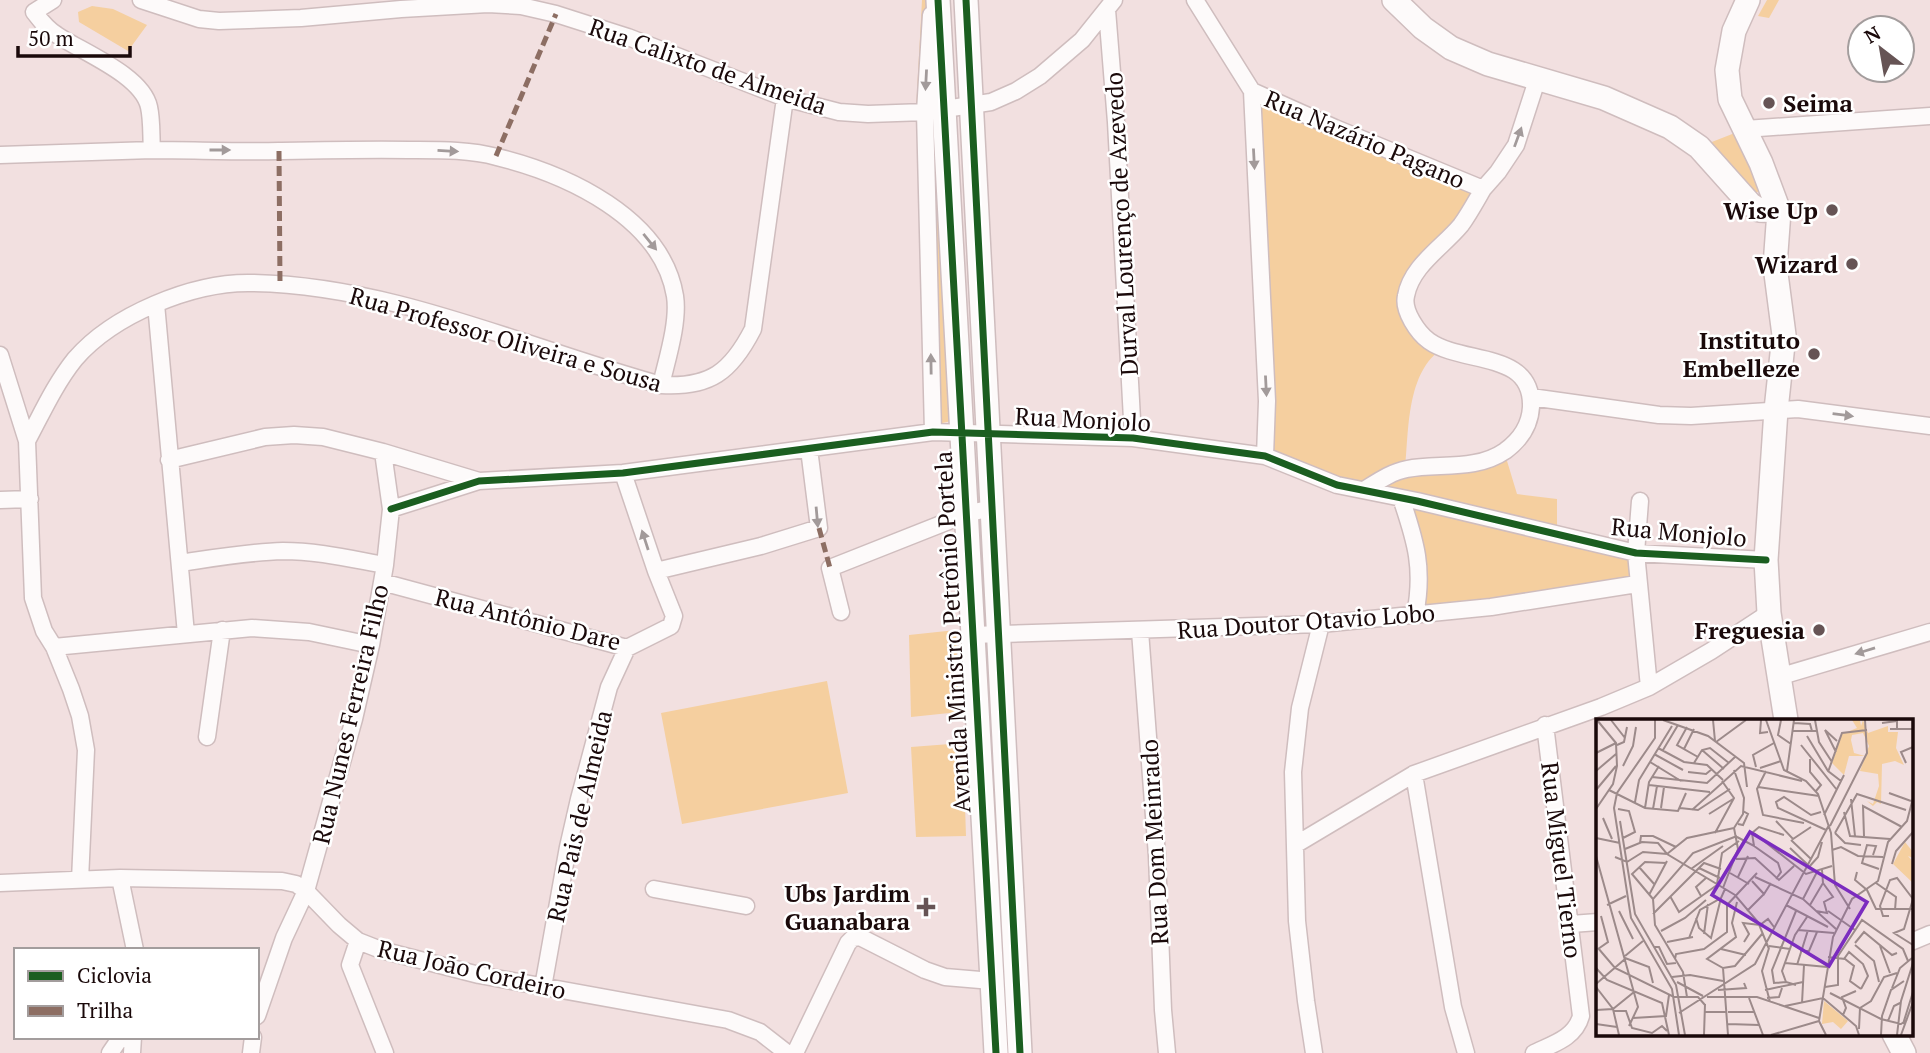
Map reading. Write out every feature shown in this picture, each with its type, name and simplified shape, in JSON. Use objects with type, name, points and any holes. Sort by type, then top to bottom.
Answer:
[{"type":"main road","name":"Avenida Ministro Petrônio Portela","points":[[936,0],[934,110],[960,432],[996,1053]]},
{"type":"main road","points":[[1394,0],[1423,28],[1451,48],[1488,64],[1604,98],[1670,127],[1699,147],[1750,204],[1762,226],[1775,266],[1784,335],[1766,560],[1769,613],[1786,719]]},
{"type":"main road","points":[[1748,0],[1734,31],[1727,70],[1731,99],[1779,211],[1775,266]]},
{"type":"main road","name":"Avenida Ministro Petrônio Portela","points":[[967,2],[1020,1053]]},
{"type":"main road","points":[[1750,204],[1765,211],[1779,211]]},
{"type":"main road","points":[[1895,1036],[1904,1053]]},
{"type":"street","points":[[53,0],[31,6],[56,34],[116,70],[139,88],[149,107],[152,150]]},
{"type":"street","name":"Rua Calixto de Almeida","points":[[141,0],[200,19],[219,21],[301,18],[488,4],[521,6],[628,37],[785,98],[839,112],[868,114],[934,110],[991,102],[1016,91],[1040,76],[1082,40],[1111,5]]},
{"type":"street","name":"Rua Nazário Pagano","points":[[1195,0],[1252,91],[1483,189],[1461,224],[1421,267],[1410,283],[1405,298],[1408,314],[1428,340],[1443,348],[1507,365],[1519,374],[1528,386],[1531,397]]},
{"type":"street","name":"Durval Lourenço de Azevedo","points":[[1111,5],[1133,438]]},
{"type":"street","points":[[1483,189],[1516,145],[1538,78]]},
{"type":"street","points":[[1252,91],[1267,401],[1265,456]]},
{"type":"street","name":"Rua Professor Oliveira e Sousa","points":[[27,441],[57,384],[76,358],[119,322],[156,304],[204,288],[248,282],[353,295],[429,313],[661,385],[684,386],[708,379],[725,369],[742,351],[753,329],[785,98]]},
{"type":"street","name":"Avenida Ministro Petrônio Portela","points":[[933,432],[934,110]]},
{"type":"street","points":[[1745,129],[1930,116]]},
{"type":"street","points":[[0,155],[350,148],[466,152],[496,156],[560,178],[612,206],[642,232],[669,272],[676,299],[673,333],[661,385]]},
{"type":"street","points":[[156,304],[186,634]]},
{"type":"street","points":[[0,355],[27,441],[33,598],[80,716],[86,750],[80,880]]},
{"type":"street","points":[[1364,490],[1405,470],[1472,464],[1504,451],[1521,437],[1528,424],[1531,397],[1659,415],[1691,416],[1798,409],[1930,426]]},
{"type":"street","name":"Rua Monjolo","points":[[391,509],[479,481],[623,473],[933,432],[1133,438],[1265,456],[1337,485],[1636,553],[1766,560]]},
{"type":"street","points":[[169,460],[265,437],[294,435],[323,438],[383,452],[479,481]]},
{"type":"street","points":[[623,473],[656,571],[761,546],[819,528],[809,449]]},
{"type":"street","name":"Rua Nunes Ferreira Filho","points":[[259,1010],[284,938],[306,891],[354,719],[371,645],[385,565],[391,509],[383,452]]},
{"type":"street","points":[[1401,498],[1416,542],[1420,590],[1415,615]]},
{"type":"street","points":[[0,500],[30,499]]},
{"type":"street","points":[[1640,501],[1636,553],[1637,584],[1649,687]]},
{"type":"street","points":[[841,612],[830,568],[965,515],[993,508]]},
{"type":"street","points":[[180,563],[285,551],[385,565]]},
{"type":"street","name":"Rua Antônio Dare","points":[[382,582],[627,648],[671,626],[674,616],[656,571]]},
{"type":"street","name":"Rua Doutor Otavio Lobo","points":[[972,635],[1321,624],[1491,607],[1637,584]]},
{"type":"street","points":[[1295,845],[1414,774],[1649,687],[1769,613]]},
{"type":"street","points":[[1314,1053],[1297,921],[1293,772],[1300,708],[1321,624]]},
{"type":"street","points":[[54,647],[252,628],[300,631],[371,645]]},
{"type":"street","points":[[207,737],[222,630]]},
{"type":"street","name":"Rua Dom Meinrado","points":[[1140,631],[1157,856],[1167,1053]]},
{"type":"street","points":[[1778,677],[1930,632]]},
{"type":"street","name":"Rua Pais de Almeida","points":[[543,988],[579,799],[613,674],[627,648]]},
{"type":"street","name":"Rua Miguel Tierno","points":[[1534,1053],[1566,1038],[1579,1024],[1581,1016],[1545,726]]},
{"type":"street","points":[[1414,774],[1453,1007],[1466,1053]]},
{"type":"street","points":[[120,878],[135,948]]},
{"type":"street","name":"Rua João Cordeiro","points":[[0,883],[120,878],[282,881],[296,884],[358,941],[381,950],[473,974],[728,1020],[760,1032],[787,1053]]},
{"type":"street","points":[[654,890],[747,906]]},
{"type":"street","points":[[1571,924],[1596,922]]},
{"type":"street","points":[[1912,942],[1930,934]]},
{"type":"street","points":[[795,1053],[848,943],[853,938],[860,937],[925,970],[945,977],[992,981]]},
{"type":"street","points":[[358,941],[350,965],[385,1053]]},
{"type":"shaded area","points":[[922,0],[938,0],[961,419],[933,425],[916,110]]},
{"type":"shaded area","points":[[1767,0],[1779,0],[1769,18],[1758,16]]},
{"type":"shaded area","points":[[92,6],[113,9],[147,25],[128,51],[79,22],[78,12]]},
{"type":"shaded area","points":[[1252,91],[1483,189],[1421,267],[1408,315],[1443,348],[1422,372],[1416,387],[1409,420],[1405,469],[1504,451],[1517,494],[1557,499],[1557,534],[1636,553],[1637,584],[1415,615],[1420,590],[1401,498],[1265,456]]},
{"type":"shaded area","points":[[1745,129],[1763,190],[1749,195],[1699,147]]},
{"type":"shaded area","points":[[956,630],[959,712],[911,717],[909,635]]},
{"type":"shaded area","points":[[827,681],[848,793],[682,824],[661,713]]},
{"type":"shaded area","points":[[963,743],[966,836],[916,837],[911,747]]},
{"type":"marked path","points":[[496,156],[556,14]]},
{"type":"marked path","points":[[279,151],[280,284]]},
{"type":"marked path","points":[[819,528],[830,568]]},
{"type":"cycle path","points":[[938,0],[996,1053]]},
{"type":"cycle path","points":[[966,0],[1020,1053]]},
{"type":"cycle path","points":[[391,509],[479,481],[623,473],[933,432],[1133,438],[1265,456],[1337,485],[1417,501],[1636,553],[1766,560]]},
{"type":"place","name":"Seima","points":[[1769,103]]},
{"type":"place","name":"Wise Up","points":[[1832,210]]},
{"type":"place","name":"Wizard","points":[[1852,264]]},
{"type":"place","name":"Instituto Embelleze","points":[[1814,354]]},
{"type":"place","name":"Freguesia","points":[[1819,630]]},
{"type":"place","name":"Ubs Jardim Guanabara","points":[[926,907]]}]
